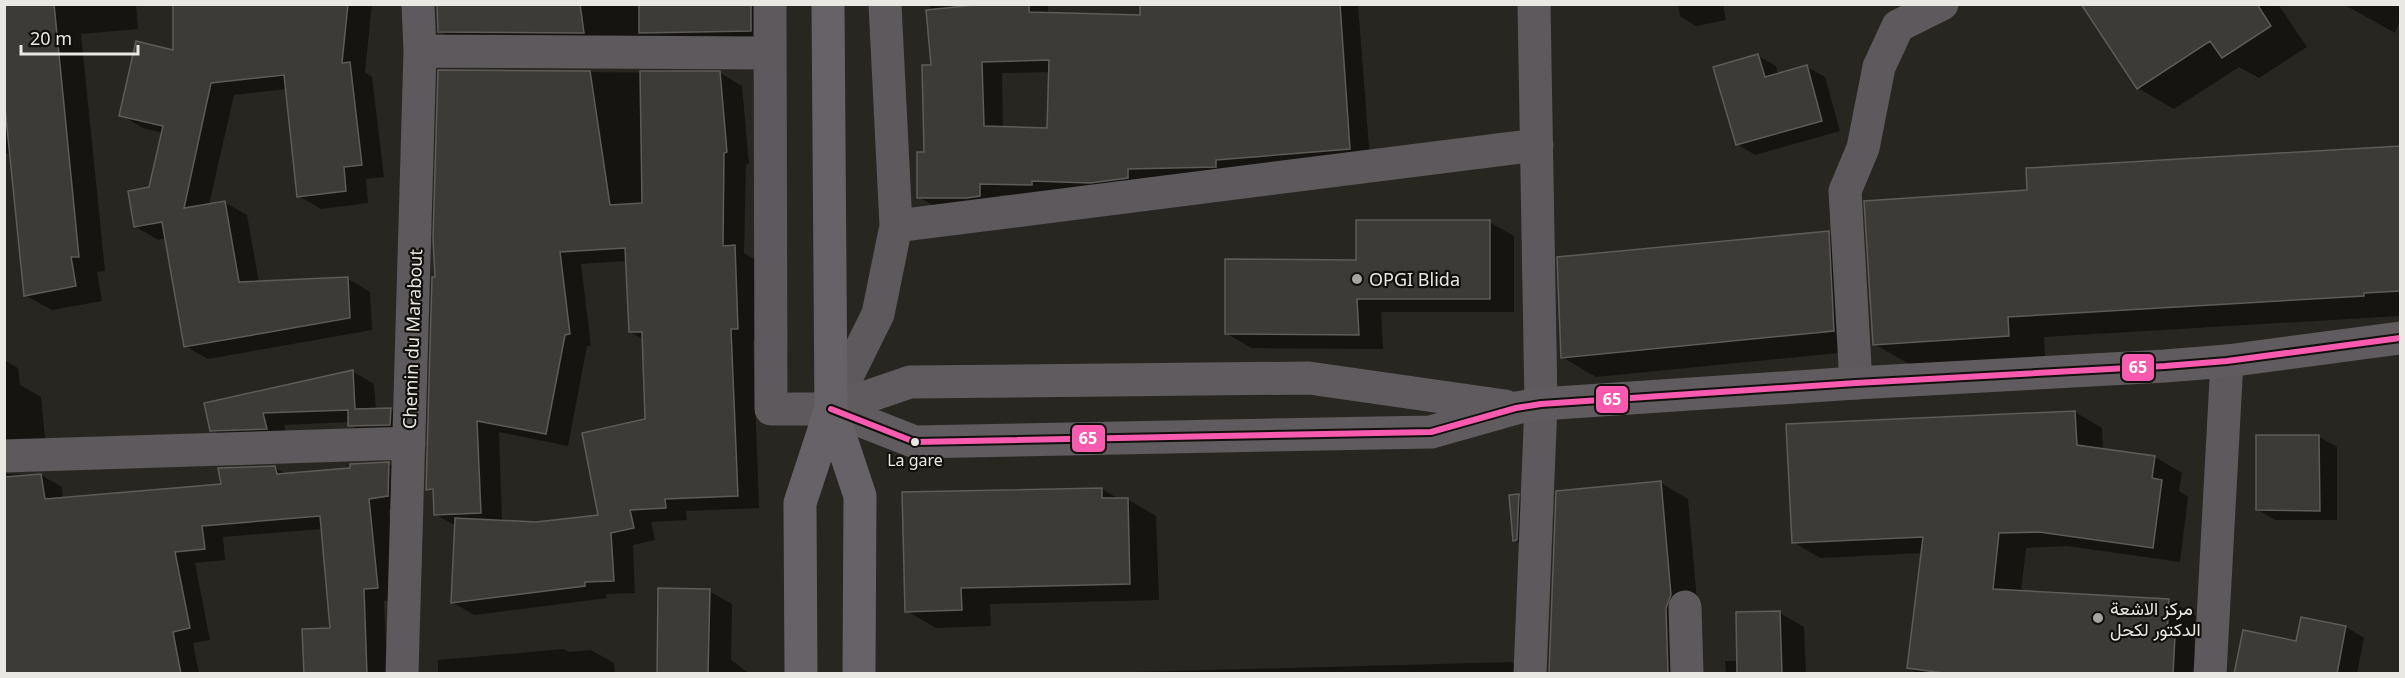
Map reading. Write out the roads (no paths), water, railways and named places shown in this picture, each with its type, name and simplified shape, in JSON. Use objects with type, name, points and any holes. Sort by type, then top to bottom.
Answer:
[{"type":"main road","points":[[828,4],[831,409],[860,496],[859,674]]},
{"type":"main road","points":[[831,409],[915,442],[1431,432],[1528,406],[1856,382],[2227,361],[2400,338]]},
{"type":"main road","points":[[831,409],[910,382],[1309,378],[1528,406]]},
{"type":"main road","points":[[801,674],[800,503],[831,409]]},
{"type":"street","name":"Chemin du Marabout","points":[[402,674],[420,51],[418,4]]},
{"type":"street","points":[[770,4],[771,409],[831,409],[878,314],[896,226],[885,4]]},
{"type":"street","points":[[1530,674],[1528,406],[1537,145],[1534,4]]},
{"type":"street","points":[[1856,382],[1845,191],[1863,148],[1879,68],[1898,26],[1942,4]]},
{"type":"street","points":[[420,51],[770,52]]},
{"type":"street","points":[[896,226],[1537,145]]},
{"type":"street","points":[[2210,674],[2227,361]]},
{"type":"street","points":[[4,456],[409,443]]},
{"type":"street","points":[[1685,607],[1687,674]]},
{"type":"place","name":"OPGI Blida","points":[[1357,279]]},
{"type":"place","name":"La gare","points":[[915,442]]},
{"type":"place","name":"مركز الاشعة الدكتور لكحل","points":[[2098,618]]}]
